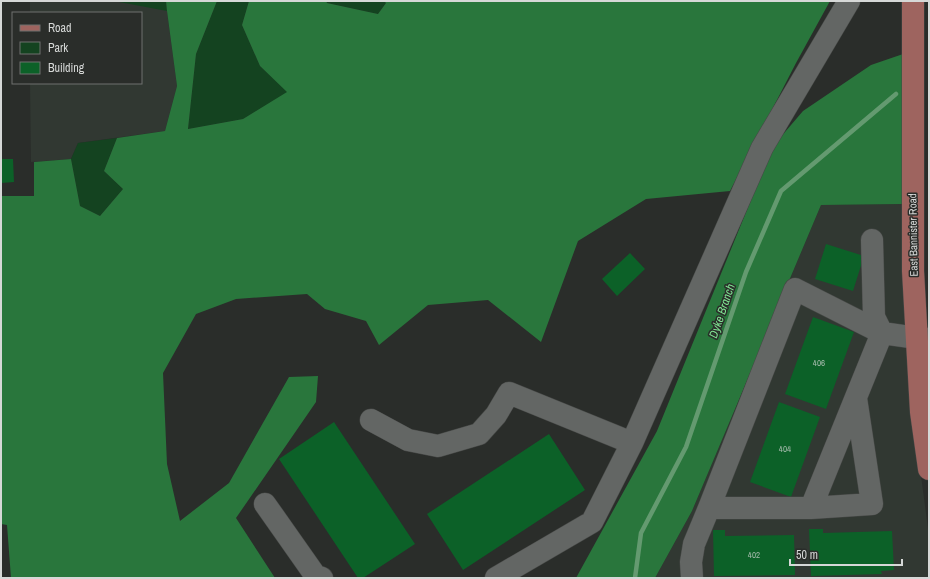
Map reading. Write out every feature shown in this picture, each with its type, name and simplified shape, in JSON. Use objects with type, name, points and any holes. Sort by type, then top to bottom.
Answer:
[{"type":"main road","name":"East Bannister Road","points":[[912,1],[913,271],[923,338],[921,412],[929,469]]},
{"type":"lane","points":[[496,578],[592,522],[632,443],[762,148],[849,1]]},
{"type":"lane","points":[[811,508],[882,333],[874,317],[872,240]]},
{"type":"lane","points":[[692,578],[691,562],[694,544],[795,289],[882,333],[923,338]]},
{"type":"lane","points":[[371,420],[408,440],[438,446],[479,434],[496,415],[509,393],[632,443]]},
{"type":"lane","points":[[709,508],[811,508],[872,504],[856,397]]},
{"type":"lane","points":[[265,504],[315,575],[322,578]]},
{"type":"shaded area","points":[[30,1],[166,1],[177,86],[165,131],[78,143],[71,159],[31,162],[30,84],[142,84],[142,12],[30,12]]},
{"type":"shaded area","points":[[904,204],[916,438],[929,536],[929,578],[655,578],[692,511],[821,205]]},
{"type":"green space","points":[[114,1],[166,1],[167,11]]},
{"type":"green space","points":[[166,1],[217,1],[196,54],[188,129],[243,119],[287,92],[260,66],[242,25],[249,1],[326,1],[327,3],[378,14],[386,3],[384,1],[830,1],[796,63],[730,191],[646,199],[578,241],[541,342],[488,300],[428,305],[379,345],[366,321],[325,309],[307,294],[236,299],[196,314],[163,373],[167,464],[180,521],[229,483],[289,377],[318,376],[316,402],[236,518],[275,578],[11,578],[7,525],[1,524],[1,196],[34,196],[34,162],[71,159],[80,206],[100,216],[123,189],[104,171],[117,138],[165,131],[177,86]]},
{"type":"green space","points":[[217,1],[249,1],[242,25],[260,66],[288,92],[243,119],[188,129],[196,54]]},
{"type":"green space","points":[[326,1],[384,1],[386,3],[378,14],[327,3]]},
{"type":"green space","points":[[906,53],[904,204],[821,205],[692,511],[655,578],[576,578],[657,431],[773,146],[803,111],[871,65]]},
{"type":"green space","points":[[117,138],[104,171],[123,189],[100,216],[80,206],[71,159],[78,143]]},
{"type":"building","points":[[1,159],[13,159],[14,182],[1,183]]},
{"type":"building","points":[[826,244],[864,256],[853,291],[815,279]]},
{"type":"building","points":[[630,253],[645,269],[617,296],[602,279]]},
{"type":"building","points":[[813,317],[854,332],[826,409],[785,394]]},
{"type":"building","points":[[779,402],[820,417],[791,497],[750,482]]},
{"type":"building","points":[[334,422],[415,544],[363,578],[358,578],[279,459]]},
{"type":"building","points":[[549,434],[585,490],[463,570],[427,514]]},
{"type":"building","points":[[809,529],[823,529],[823,533],[892,531],[894,570],[881,571],[882,574],[811,576]]},
{"type":"building","points":[[713,530],[725,530],[725,536],[794,535],[795,575],[714,576]]},
{"type":"waterway","name":"Dyke Branch","points":[[635,578],[641,533],[686,447],[746,272],[781,191],[896,94]]}]
